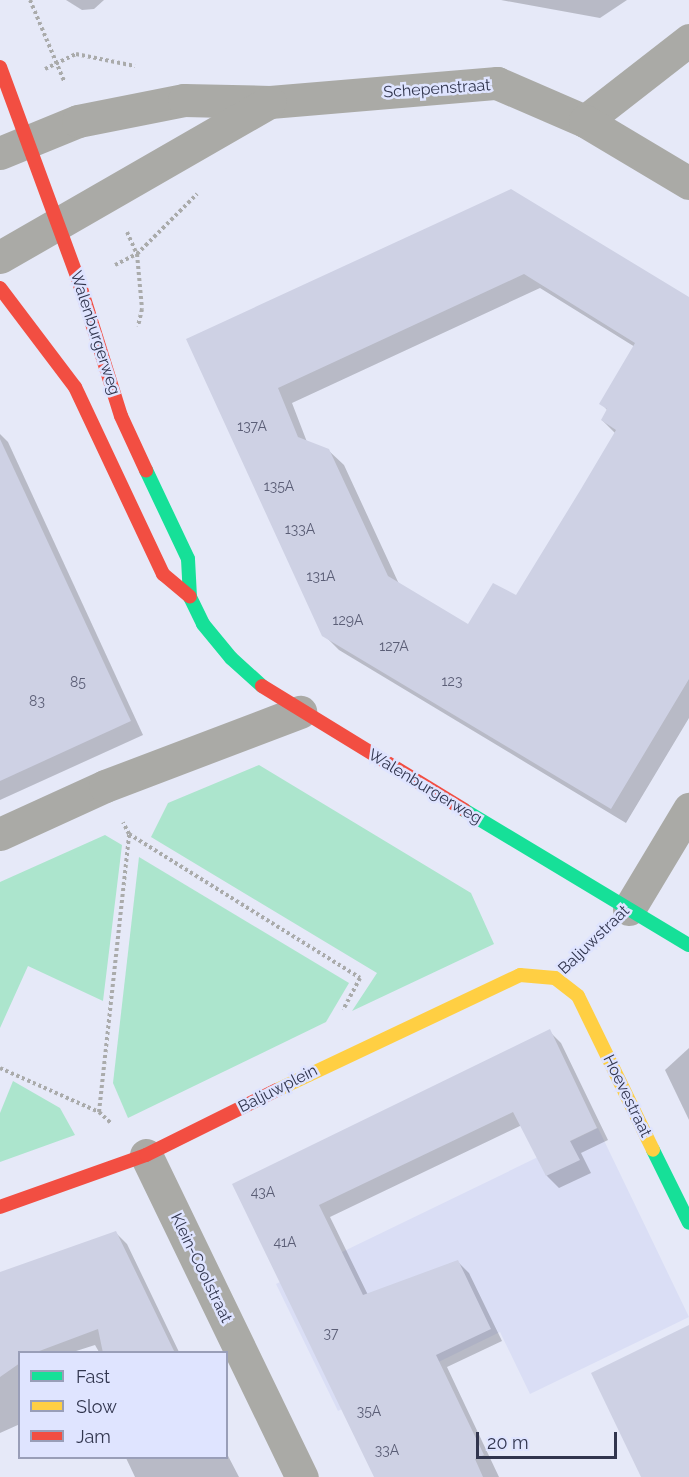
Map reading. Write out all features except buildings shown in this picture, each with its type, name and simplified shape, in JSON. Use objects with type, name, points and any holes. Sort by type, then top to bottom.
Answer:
[{"type":"street","points":[[585,121],[689,40]]},
{"type":"street","name":"Walenburgerweg","points":[[0,67],[13,146],[57,223],[79,282],[121,416],[188,559],[190,597],[203,624],[231,658],[264,688],[300,712],[689,945]]},
{"type":"street","name":"Schepenstraat","points":[[13,146],[78,121],[184,100],[270,102],[497,84],[585,121],[689,183]]},
{"type":"street","name":"Schepenstraat","points":[[0,257],[270,102]]},
{"type":"street","name":"Walenburgerweg","points":[[0,288],[75,387],[163,574],[190,597]]},
{"type":"street","points":[[0,834],[105,786],[300,712]]},
{"type":"street","name":"Baljuwstraat","points":[[629,909],[689,809]]},
{"type":"street","name":"Baljuwplein","points":[[0,1207],[146,1155],[341,1058],[520,975],[555,978]]},
{"type":"street","name":"Hoevestraat","points":[[555,978],[579,996],[689,1223]]},
{"type":"street","name":"Klein-Coolstraat","points":[[146,1155],[302,1477]]},
{"type":"path","points":[[79,282],[137,254],[200,191]]},
{"type":"path","points":[[105,786],[129,834],[360,978],[334,1028],[341,1058]]},
{"type":"path","points":[[99,1112],[129,834]]},
{"type":"path","name":"Baljuwstraat","points":[[555,978],[629,909]]},
{"type":"path","points":[[0,1068],[99,1112],[146,1155]]},
{"type":"shaded area","points":[[598,1128],[689,1317],[530,1394],[500,1332],[338,1411],[276,1284]]},
{"type":"green space","points":[[259,765],[471,893],[494,944],[352,1011],[377,973],[151,837],[168,803]]},
{"type":"green space","points":[[105,835],[122,845],[103,1001],[28,966],[0,1028],[0,882]]},
{"type":"green space","points":[[139,857],[349,983],[326,1022],[128,1118],[113,1083]]},
{"type":"green space","points":[[13,1081],[60,1108],[75,1135],[0,1162],[0,1113]]},
{"type":"traffic: fast","points":[[146,470],[188,559],[190,597],[203,624],[231,658],[262,686]]},
{"type":"traffic: fast","points":[[464,810],[689,945]]},
{"type":"traffic: fast","points":[[653,1150],[689,1223]]},
{"type":"traffic: slow","points":[[277,1090],[520,975],[555,978],[578,996],[653,1150]]},
{"type":"traffic: jam","points":[[0,67],[79,282],[121,416],[146,470]]},
{"type":"traffic: jam","points":[[0,288],[75,387],[163,574],[190,597]]},
{"type":"traffic: jam","points":[[262,686],[464,810]]},
{"type":"traffic: jam","points":[[0,1207],[146,1155],[277,1090]]}]
